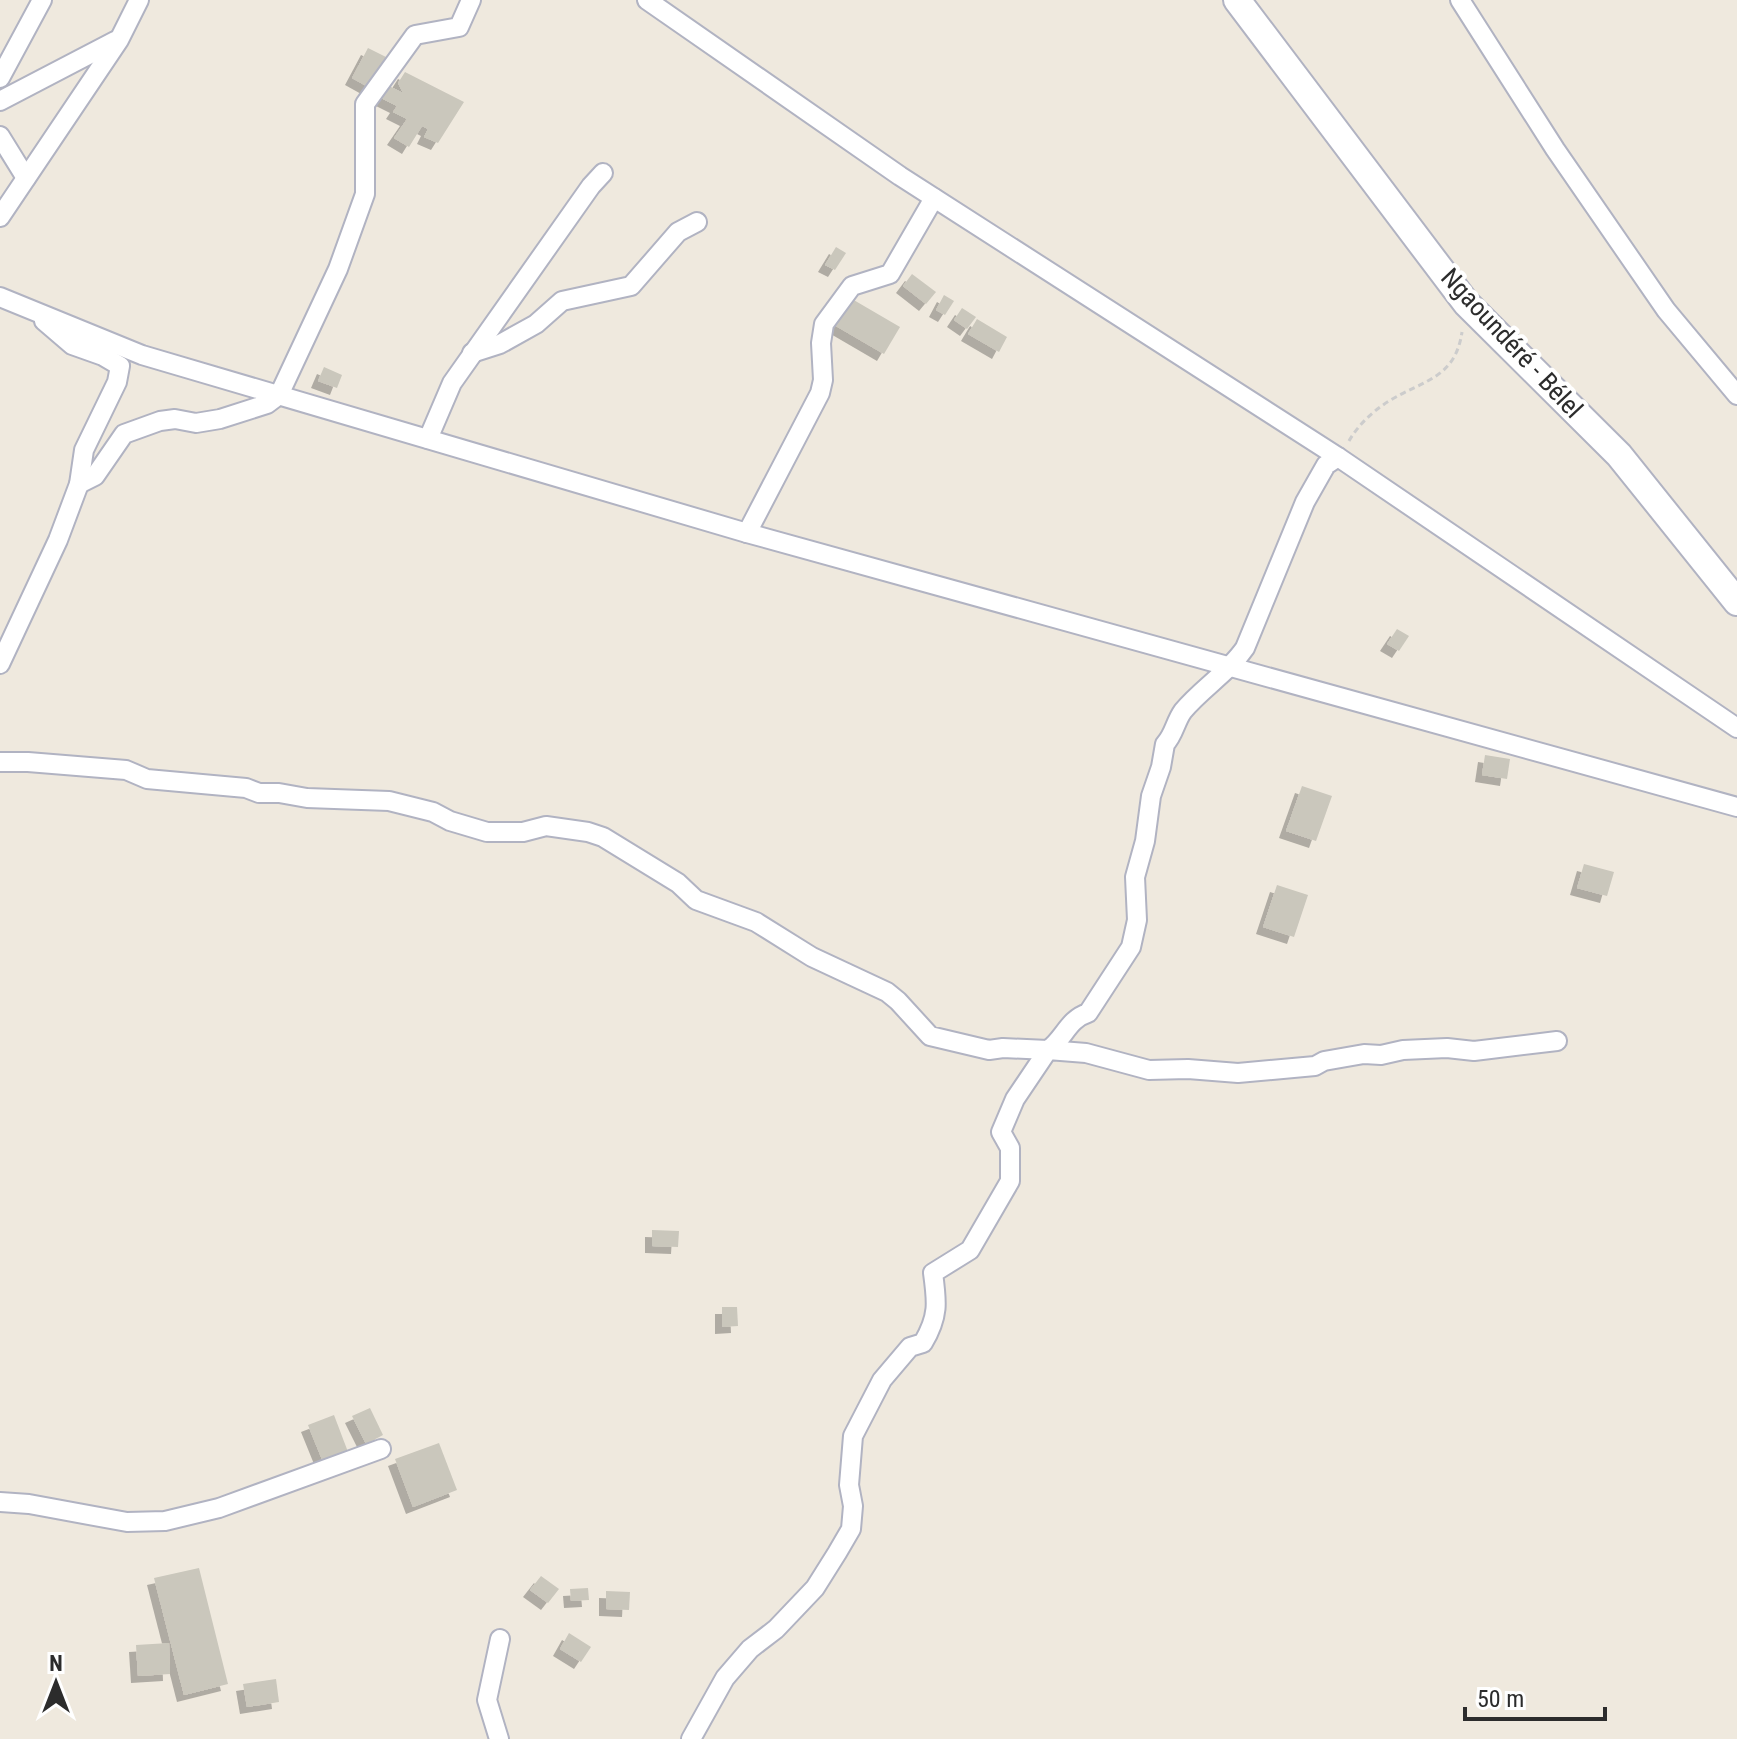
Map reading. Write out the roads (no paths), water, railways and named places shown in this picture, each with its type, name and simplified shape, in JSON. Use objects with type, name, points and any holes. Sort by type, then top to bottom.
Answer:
[{"type":"main road","name":"Ngaoundéré - Bélel","points":[[1237,0],[1466,303],[1619,455],[1737,602]]},
{"type":"street","points":[[0,78],[42,0]]},
{"type":"street","points":[[0,217],[119,40],[139,0]]},
{"type":"street","points":[[79,484],[95,476],[124,434],[175,419],[196,423],[220,419],[267,404],[279,395],[338,269],[365,194],[365,104],[415,35],[459,27],[471,0]]},
{"type":"street","points":[[647,0],[934,198],[1338,457],[1737,728]]},
{"type":"street","points":[[1460,0],[1555,149],[1666,310],[1737,395]]},
{"type":"street","points":[[0,101],[119,40]]},
{"type":"street","points":[[0,136],[26,178]]},
{"type":"street","points":[[428,439],[452,383],[603,173]]},
{"type":"street","points":[[747,533],[820,393],[824,324],[852,286],[890,274],[934,198]]},
{"type":"street","points":[[472,353],[500,344],[536,324],[562,301],[631,286],[678,232],[697,222]]},
{"type":"street","points":[[0,297],[142,355],[747,533],[1737,807]]},
{"type":"street","points":[[0,664],[52,555],[79,484],[84,450],[117,382],[120,366],[72,345],[32,310]]},
{"type":"street","points":[[691,1739],[725,1678],[750,1649],[776,1629],[815,1588],[851,1529],[853,1506],[849,1485],[853,1436],[882,1380],[910,1347],[923,1343],[935,1322],[933,1273],[970,1250],[1010,1181],[1010,1148],[1001,1132],[1015,1099],[1048,1050],[1076,1017],[1088,1013],[1131,947],[1137,920],[1135,877],[1165,744],[1171,738],[1182,712],[1230,666],[1251,635],[1305,502],[1326,465],[1338,457]]},
{"type":"street","points":[[0,762],[126,770],[147,779],[246,788],[259,793],[307,798],[389,801],[433,812],[450,821],[487,832],[523,832],[546,826],[588,832],[603,837],[626,854],[659,871],[696,900],[756,922],[812,957],[887,992],[930,1036],[989,1050],[1027,1048],[1086,1053],[1149,1070],[1238,1073],[1315,1066],[1324,1061],[1403,1050],[1447,1048],[1474,1051],[1557,1041]]},
{"type":"street","points":[[0,1502],[29,1504],[127,1522],[165,1521],[219,1508],[381,1449]]},
{"type":"street","points":[[499,1739],[487,1700],[500,1639]]}]
